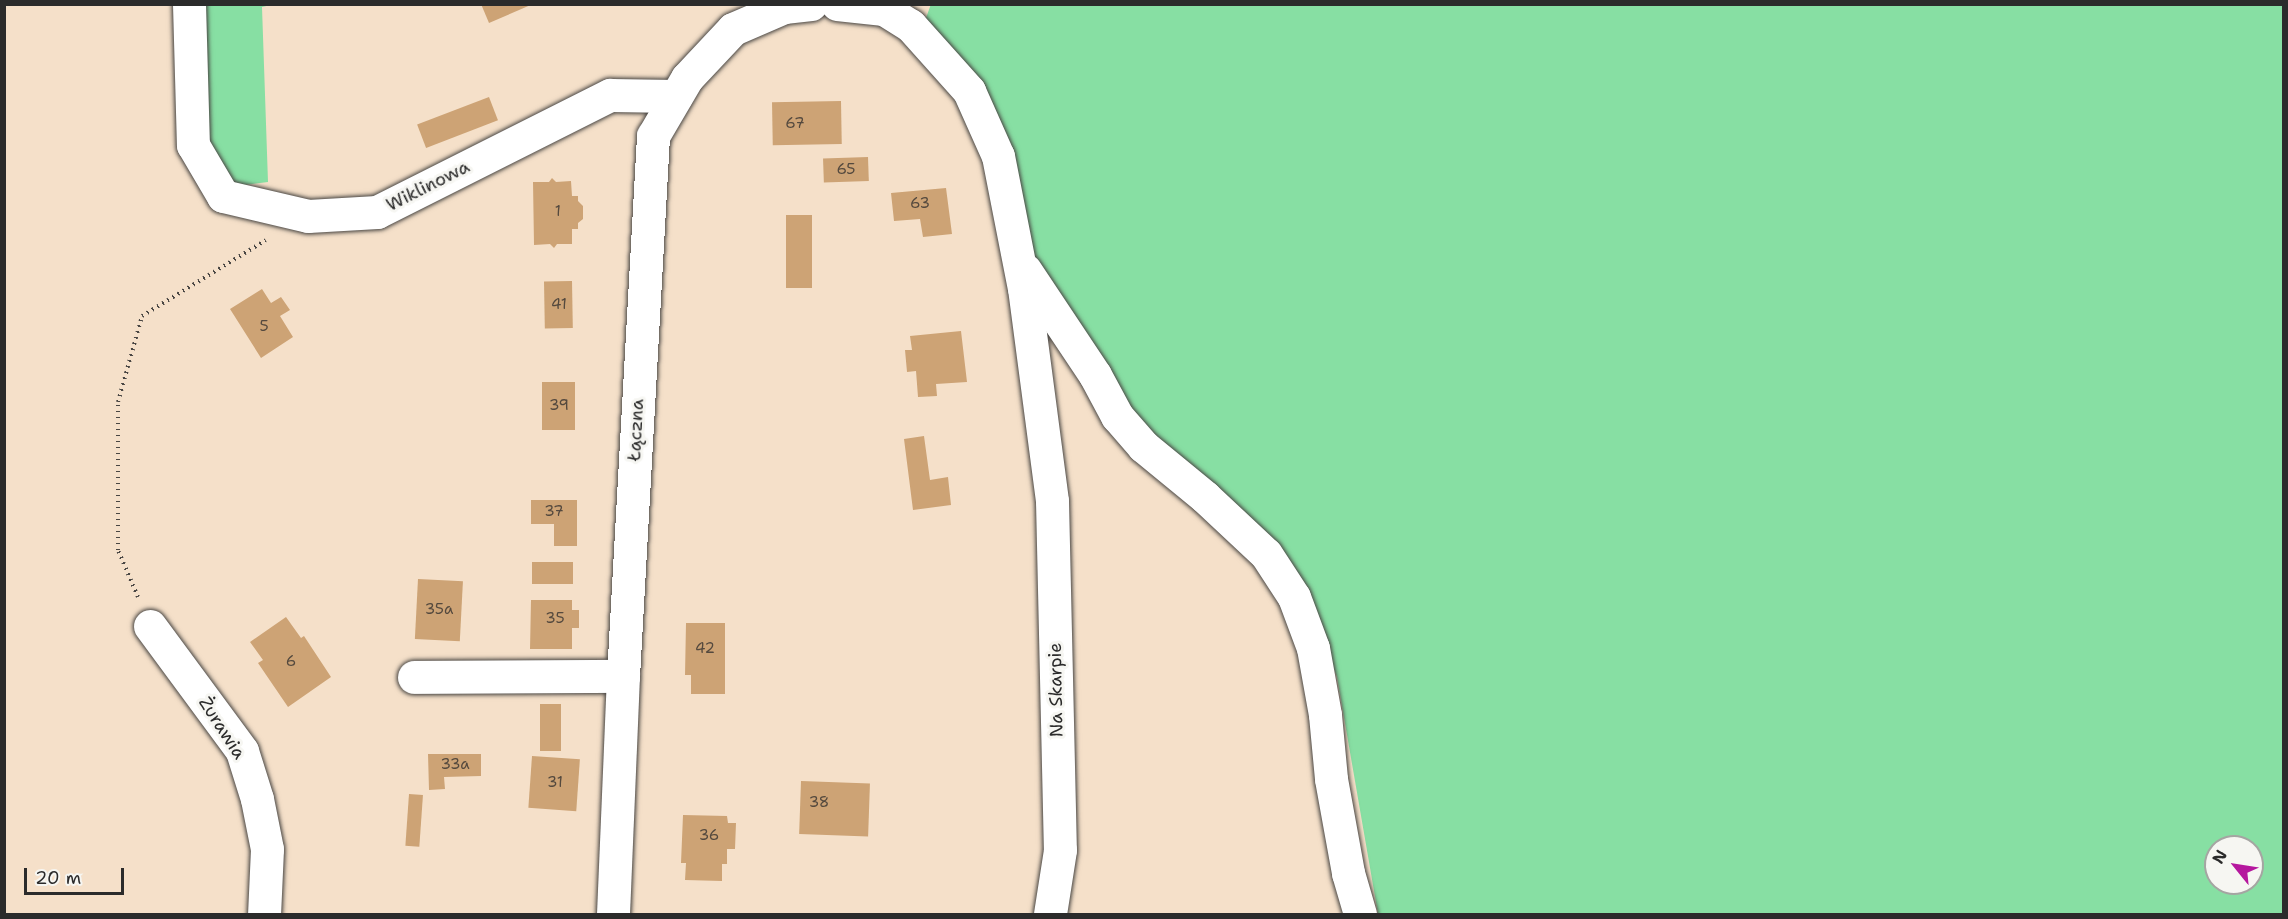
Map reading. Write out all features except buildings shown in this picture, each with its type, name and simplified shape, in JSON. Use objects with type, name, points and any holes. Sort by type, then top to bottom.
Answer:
[{"type":"street","name":"Wiklinowa","points":[[189,4],[193,145],[224,196],[308,216],[377,212],[610,95],[676,96]]},
{"type":"street","name":"Na Skarpie","points":[[837,4],[884,9],[910,25],[969,91],[998,156],[1018,258],[1052,501],[1060,850],[1050,915]]},
{"type":"street","name":"Łączna","points":[[613,915],[623,676],[653,136],[687,78],[733,29],[798,6]]},
{"type":"street","points":[[1018,258],[1095,375],[1117,416],[1143,446],[1205,497],[1266,554],[1294,597],[1313,648],[1325,715],[1331,779],[1346,863],[1360,915]]},
{"type":"street","name":"Żurawia","points":[[150,626],[242,751],[257,799],[267,849],[264,915]]},
{"type":"street","points":[[414,677],[623,676]]},
{"type":"path","points":[[150,626],[118,550],[118,402],[142,316],[308,216]]},
{"type":"green space","points":[[931,4],[2283,5],[2283,914],[1378,914],[1337,677],[1310,606],[1145,436],[1036,273],[922,29]]},
{"type":"green space","points":[[203,5],[271,5],[262,7],[268,182],[237,186],[204,151]]}]
